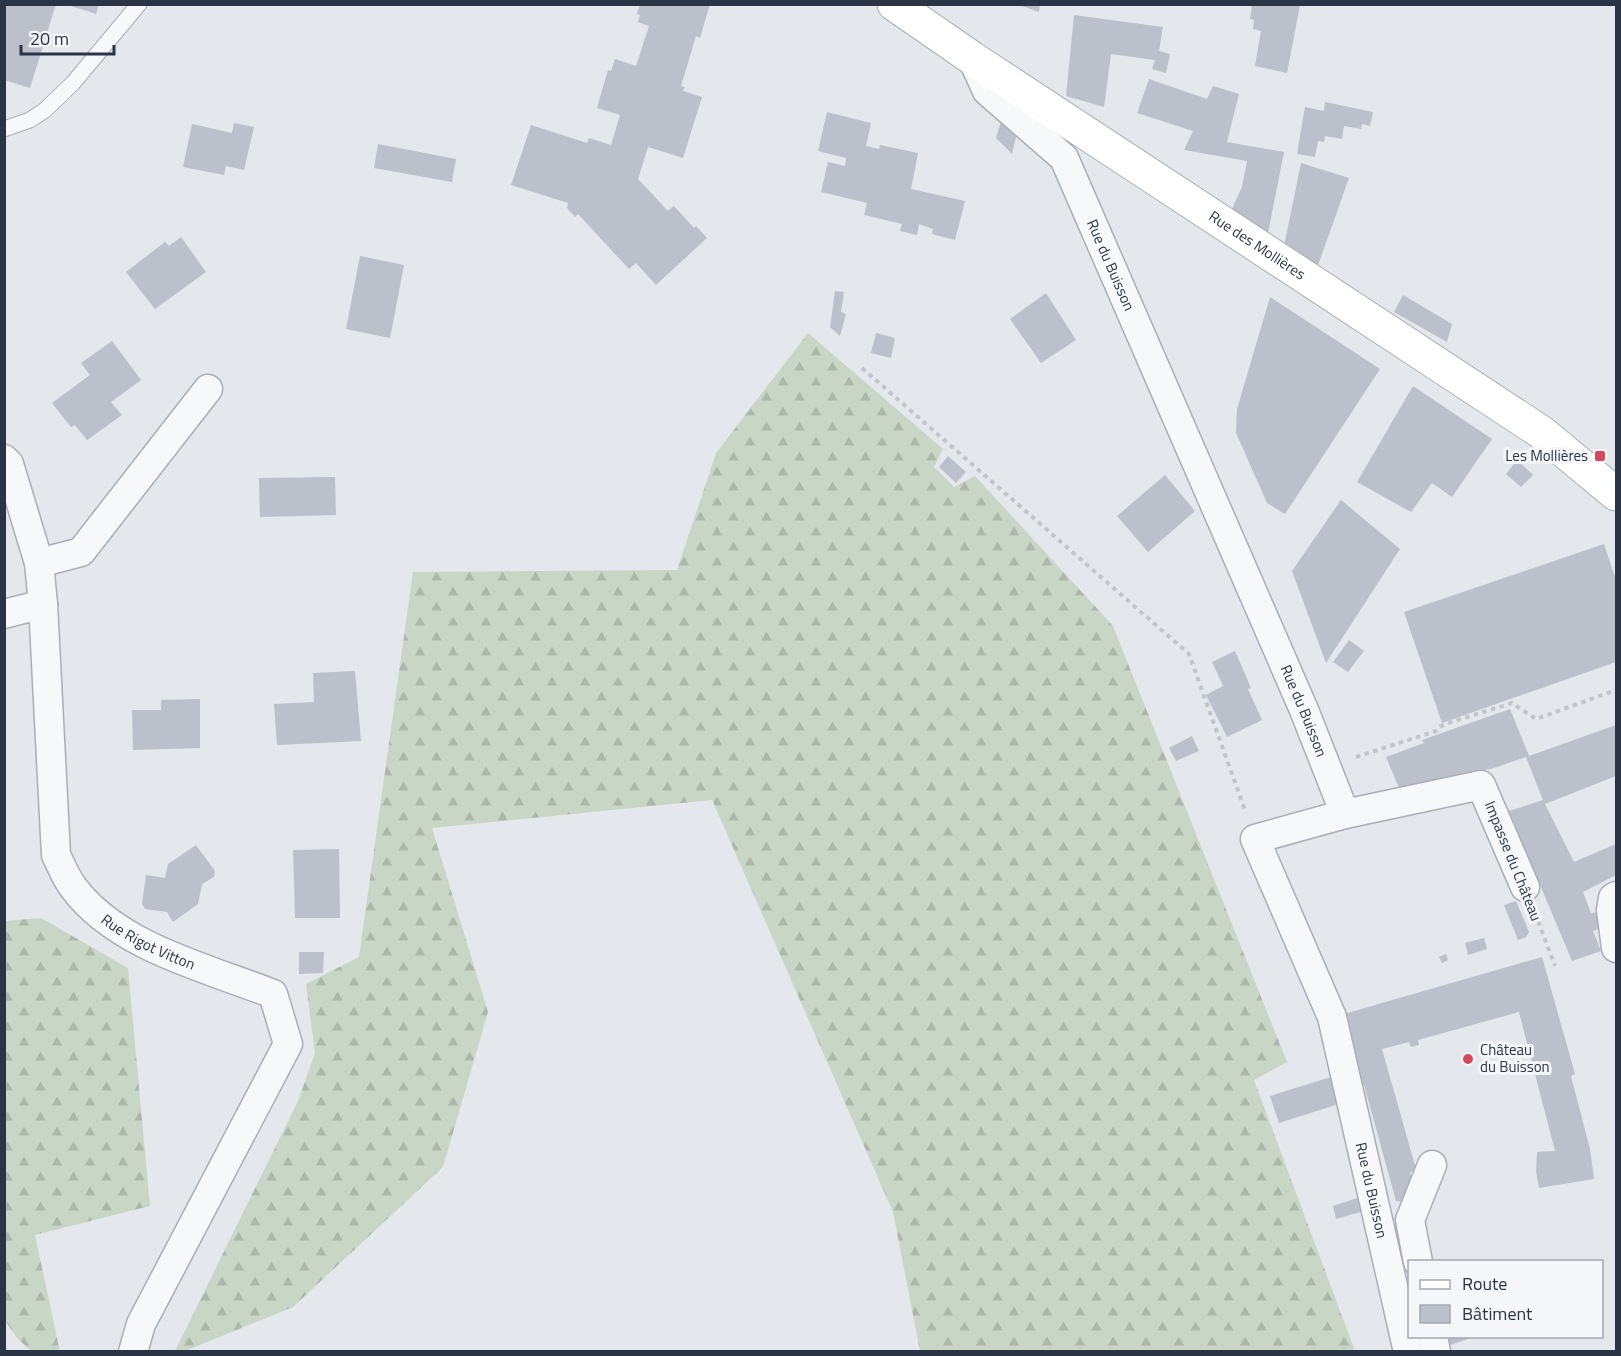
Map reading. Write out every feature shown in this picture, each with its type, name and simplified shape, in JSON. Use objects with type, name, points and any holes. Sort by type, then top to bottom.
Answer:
[{"type":"street","name":"Rue des Mollières","points":[[894,4],[972,58],[1541,432],[1617,494]]},
{"type":"street","name":"Rue du Buisson","points":[[972,58],[987,91],[1064,158],[1304,710],[1345,814]]},
{"type":"street","points":[[39,563],[81,552],[208,389]]},
{"type":"street","name":"Rue Rigot Vitton","points":[[4,459],[9,464],[39,563],[56,855],[72,887],[98,915],[148,946],[273,994],[288,1044],[141,1324],[133,1352]]},
{"type":"street","points":[[4,614],[43,604]]},
{"type":"street","name":"Impasse du Château","points":[[1345,814],[1481,785],[1525,887]]},
{"type":"street","points":[[1255,839],[1345,814]]},
{"type":"street","name":"Rue du Buisson","points":[[1255,839],[1332,1017],[1407,1352]]},
{"type":"street","points":[[1616,948],[1611,910],[1613,898],[1617,896]]},
{"type":"street","points":[[1418,1260],[1410,1220],[1432,1165]]},
{"type":"lane","points":[[4,129],[30,120],[45,110],[73,83],[139,4]]},
{"type":"path","points":[[862,368],[1189,654],[1255,839]]},
{"type":"path","points":[[1326,766],[1436,731],[1448,723],[1512,703],[1536,719],[1617,690]]},
{"type":"path","name":"Impasse du Château","points":[[1525,887],[1555,966]]},
{"type":"green space","points":[[808,333],[943,449],[934,467],[954,487],[975,476],[1113,626],[1287,1062],[1254,1080],[1355,1351],[920,1351],[893,1212],[712,800],[432,828],[488,1012],[443,1167],[293,1307],[185,1351],[175,1351],[298,1101],[315,1053],[306,984],[359,957],[413,572],[677,570],[716,453]]},
{"type":"green space","points":[[41,918],[128,968],[150,1206],[35,1235],[60,1352],[31,1351],[17,1338],[4,1319],[5,921]]},
{"type":"building","points":[[4,4],[56,4],[30,88],[4,80]]},
{"type":"building","points":[[65,4],[99,4],[96,14]]},
{"type":"building","points":[[640,4],[710,4],[700,38],[696,36],[681,86],[685,87],[683,91],[702,97],[683,158],[648,147],[638,179],[668,211],[674,206],[694,228],[696,226],[707,238],[656,285],[636,263],[629,269],[578,214],[575,217],[567,208],[568,203],[511,185],[531,125],[587,143],[589,138],[611,145],[620,115],[597,108],[608,70],[611,71],[615,59],[636,66],[649,26],[638,22],[640,15],[637,14]]},
{"type":"building","points":[[1040,4],[1039,12],[1019,5]]},
{"type":"building","points":[[1252,5],[1300,5],[1287,73],[1255,66],[1261,31],[1253,29],[1254,20],[1250,19]]},
{"type":"building","points":[[1074,15],[1163,27],[1159,51],[1170,54],[1166,73],[1152,69],[1155,60],[1111,54],[1104,107],[1066,96]]},
{"type":"building","points":[[1149,79],[1207,99],[1213,86],[1239,94],[1227,142],[1284,152],[1268,233],[1232,209],[1242,187],[1247,161],[1184,150],[1193,131],[1137,113]]},
{"type":"building","points":[[1325,102],[1373,112],[1370,126],[1362,124],[1361,129],[1344,126],[1342,139],[1325,136],[1324,142],[1318,141],[1315,157],[1297,154],[1305,107],[1324,111]]},
{"type":"building","points":[[827,112],[871,123],[866,146],[879,149],[880,145],[918,153],[911,189],[965,201],[955,240],[932,234],[933,229],[919,224],[917,235],[900,231],[902,224],[864,215],[867,203],[821,192],[828,162],[845,166],[846,158],[818,151]]},
{"type":"building","points":[[1002,118],[1017,133],[1012,154],[996,138]]},
{"type":"building","points":[[234,123],[254,127],[244,170],[226,166],[224,175],[183,167],[192,124],[232,133]]},
{"type":"building","points":[[378,144],[456,159],[452,182],[374,168]]},
{"type":"building","points":[[1301,163],[1349,178],[1317,268],[1283,251]]},
{"type":"building","points":[[181,237],[206,272],[155,309],[126,272],[165,242],[169,246]]},
{"type":"building","points":[[360,256],[404,265],[390,338],[346,329]]},
{"type":"building","points":[[835,291],[844,292],[841,312],[846,314],[840,336],[830,327]]},
{"type":"building","points":[[1046,293],[1076,340],[1041,363],[1010,319]]},
{"type":"building","points":[[1403,295],[1452,324],[1447,342],[1394,312]]},
{"type":"building","points":[[1270,297],[1380,369],[1285,514],[1267,503],[1236,433],[1237,409]]},
{"type":"building","points":[[876,333],[895,338],[891,358],[871,353]]},
{"type":"building","points":[[112,341],[141,380],[111,402],[122,415],[87,440],[75,425],[71,427],[52,403],[90,375],[81,363]]},
{"type":"building","points":[[1413,386],[1492,439],[1452,497],[1432,483],[1411,512],[1357,482]]},
{"type":"building","points":[[948,456],[966,472],[956,483],[939,467]]},
{"type":"building","points":[[1517,460],[1533,475],[1521,487],[1506,474]]},
{"type":"building","points":[[1165,475],[1195,511],[1148,552],[1117,516]]},
{"type":"building","points":[[335,477],[336,515],[260,517],[259,478]]},
{"type":"building","points":[[1341,500],[1400,549],[1326,663],[1292,571]]},
{"type":"building","points":[[1604,544],[1616,580],[1616,662],[1442,723],[1404,612]]},
{"type":"building","points":[[1349,640],[1364,651],[1348,672],[1333,662]]},
{"type":"building","points":[[1235,651],[1262,720],[1227,737],[1206,695],[1223,686],[1212,662]]},
{"type":"building","points":[[355,671],[361,741],[277,745],[274,704],[314,702],[313,673]]},
{"type":"building","points":[[200,699],[200,748],[133,750],[132,710],[161,710],[161,700]]},
{"type":"building","points":[[1510,709],[1529,756],[1616,725],[1616,776],[1545,804],[1574,862],[1616,844],[1616,875],[1583,892],[1591,913],[1601,912],[1607,926],[1593,931],[1601,951],[1572,961],[1509,811],[1543,800],[1526,757],[1491,769],[1463,773],[1401,793],[1386,757],[1424,743],[1422,740]]},
{"type":"building","points":[[1192,736],[1199,751],[1176,761],[1169,748]]},
{"type":"building","points":[[196,845],[215,871],[214,877],[202,884],[198,904],[173,922],[167,912],[145,909],[142,904],[146,875],[165,878],[168,864]]},
{"type":"building","points":[[339,849],[340,918],[295,918],[293,850]]},
{"type":"building","points":[[1516,901],[1529,932],[1526,937],[1518,940],[1504,905]]},
{"type":"building","points":[[1484,938],[1487,949],[1468,955],[1465,943]]},
{"type":"building","points":[[299,952],[324,952],[323,973],[299,974]]},
{"type":"building","points":[[1446,954],[1448,960],[1442,963],[1439,957]]},
{"type":"building","points":[[1542,957],[1575,1074],[1571,1076],[1590,1149],[1594,1179],[1539,1188],[1536,1171],[1537,1152],[1555,1151],[1519,1012],[1418,1040],[1419,1045],[1411,1047],[1409,1042],[1382,1049],[1416,1169],[1410,1173],[1413,1182],[1407,1202],[1396,1201],[1364,1085],[1359,1086],[1337,1016]]},
{"type":"building","points":[[1334,1076],[1342,1103],[1279,1123],[1270,1096]]},
{"type":"building","points":[[1370,1194],[1374,1208],[1336,1219],[1333,1206]]},
{"type":"building","points":[[1446,1338],[1471,1338],[1447,1346]]},
{"type":"place","name":"Les Mollières","points":[[1600,456]]},
{"type":"place","name":"Château du Buisson","points":[[1468,1059]]}]
